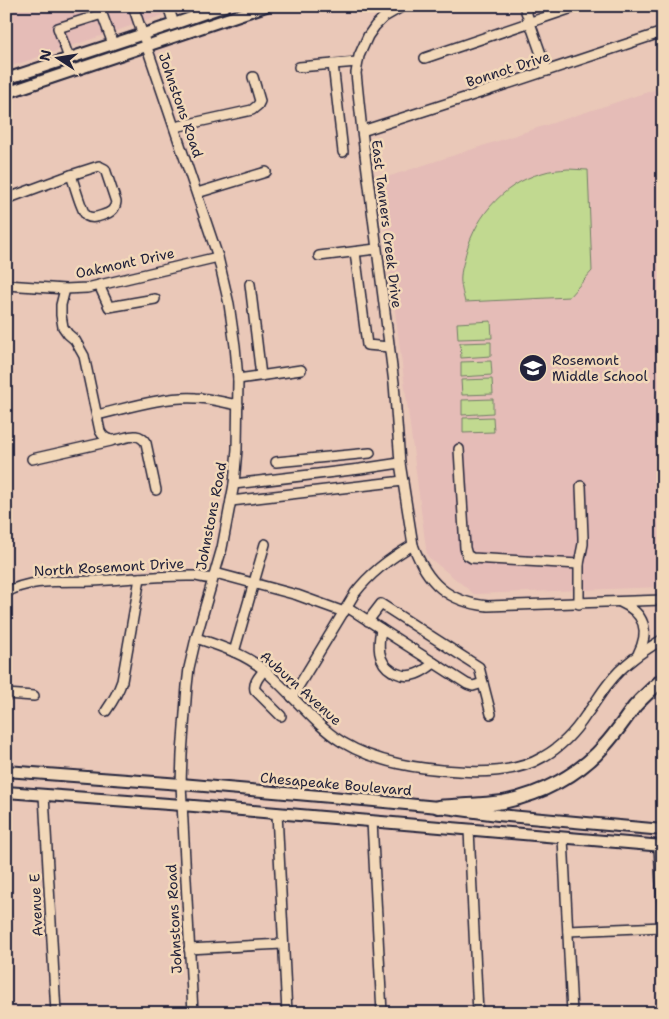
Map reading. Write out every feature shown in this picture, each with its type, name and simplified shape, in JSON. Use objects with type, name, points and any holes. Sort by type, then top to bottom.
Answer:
[{"type":"highway","points":[[438,808],[502,802],[539,792],[557,783],[574,773],[604,747],[636,705],[663,679]]},
{"type":"main road","points":[[6,79],[174,24],[199,11],[225,6]]},
{"type":"main road","points":[[6,93],[147,46],[243,10],[266,6]]},
{"type":"main road","name":"Chesapeake Boulevard","points":[[6,771],[182,784],[663,830]]},
{"type":"main road","points":[[6,792],[182,805],[661,846]]},
{"type":"street","name":"Johnstons Road","points":[[133,6],[218,257],[229,304],[238,380],[237,449],[234,484],[222,548],[189,668],[182,754],[182,805],[193,1013]]},
{"type":"street","points":[[168,6],[174,24]]},
{"type":"street","name":"East Tanners Creek Drive","points":[[403,6],[375,26],[363,45],[357,62],[356,83],[394,384],[400,463],[413,545],[417,557],[432,580],[448,595],[475,605],[579,604],[663,600]]},
{"type":"street","points":[[524,6],[547,71]]},
{"type":"street","points":[[425,58],[578,6]]},
{"type":"street","points":[[69,58],[58,28],[102,14],[113,44]]},
{"type":"street","name":"Bonnot Drive","points":[[362,131],[663,32]]},
{"type":"street","points":[[298,67],[357,62]]},
{"type":"street","points":[[333,64],[343,152]]},
{"type":"street","points":[[175,127],[256,108],[260,101],[253,77]]},
{"type":"street","points":[[6,199],[71,175],[99,166],[105,169],[116,202],[113,211],[109,214],[92,218],[88,217],[85,214],[71,175]]},
{"type":"street","points":[[197,193],[266,172]]},
{"type":"street","points":[[319,256],[376,249]]},
{"type":"street","points":[[355,252],[367,345],[389,347]]},
{"type":"street","name":"Oakmont Drive","points":[[6,285],[65,289],[87,288],[218,257]]},
{"type":"street","points":[[250,284],[261,376]]},
{"type":"street","points":[[99,285],[109,307],[155,299]]},
{"type":"street","points":[[65,289],[60,315],[63,327],[75,340],[84,356],[100,431],[106,439],[111,441]]},
{"type":"street","points":[[238,380],[302,370]]},
{"type":"street","points":[[97,415],[160,400],[179,398],[197,398],[238,405]]},
{"type":"street","points":[[32,459],[136,436],[144,439],[146,443],[156,490]]},
{"type":"street","points":[[459,450],[465,548],[468,555],[472,558],[579,564]]},
{"type":"street","points":[[276,462],[370,453]]},
{"type":"street","points":[[316,458],[317,474]]},
{"type":"street","points":[[234,484],[400,463]]},
{"type":"street","points":[[231,501],[403,480]]},
{"type":"street","points":[[579,604],[579,564],[583,537],[582,486]]},
{"type":"street","points":[[234,652],[265,544]]},
{"type":"street","points":[[292,697],[363,582],[388,560],[413,545]]},
{"type":"street","name":"North Rosemont Drive","points":[[6,593],[13,588],[33,583],[198,576],[211,578],[219,574],[345,610],[368,621],[467,684],[473,686],[484,683]]},
{"type":"street","points":[[106,710],[113,702],[122,681],[140,578]]},
{"type":"street","points":[[620,602],[635,610],[643,623],[644,639],[638,655]]},
{"type":"street","points":[[368,621],[381,604],[480,667],[491,714]]},
{"type":"street","points":[[381,630],[379,641],[383,663],[387,668],[402,676],[424,671],[434,663]]},
{"type":"street","name":"Auburn Avenue","points":[[196,638],[252,661],[264,670],[326,730],[356,750],[393,763],[445,771],[469,772],[516,768],[530,764],[554,750],[577,728],[608,683],[619,671],[638,655],[663,639]]},
{"type":"street","points":[[264,670],[255,682],[255,690],[281,716]]},
{"type":"street","points":[[6,694],[34,696]]},
{"type":"street","name":"Avenue E","points":[[44,795],[56,1013]]},
{"type":"street","points":[[277,813],[287,1013]]},
{"type":"street","points":[[372,821],[382,1013]]},
{"type":"street","points":[[469,830],[478,1013]]},
{"type":"street","points":[[564,838],[572,1013]]},
{"type":"street","points":[[661,846],[663,922]]},
{"type":"street","points":[[568,931],[663,927]]},
{"type":"street","points":[[189,949],[283,944]]},
{"type":"shaded area","points":[[6,6],[190,6],[6,68]]},
{"type":"shaded area","name":"Rosemont Middle School","points":[[663,87],[663,587],[474,594],[427,556],[378,180]]},
{"type":"green space","points":[[588,170],[592,271],[569,297],[465,302],[461,274],[468,246],[481,218],[501,195],[527,178],[548,171]]},
{"type":"green space","points":[[491,321],[492,338],[458,339],[457,323]]},
{"type":"green space","points":[[491,342],[491,356],[461,358],[460,343]]},
{"type":"green space","points":[[491,361],[492,375],[461,377],[461,362]]},
{"type":"green space","points":[[492,379],[493,394],[462,395],[461,380]]},
{"type":"green space","points":[[493,399],[493,413],[462,415],[462,400]]},
{"type":"green space","points":[[493,417],[494,432],[463,433],[463,418]]},
{"type":"place","name":"Rosemont Middle School","points":[[533,368]]}]
